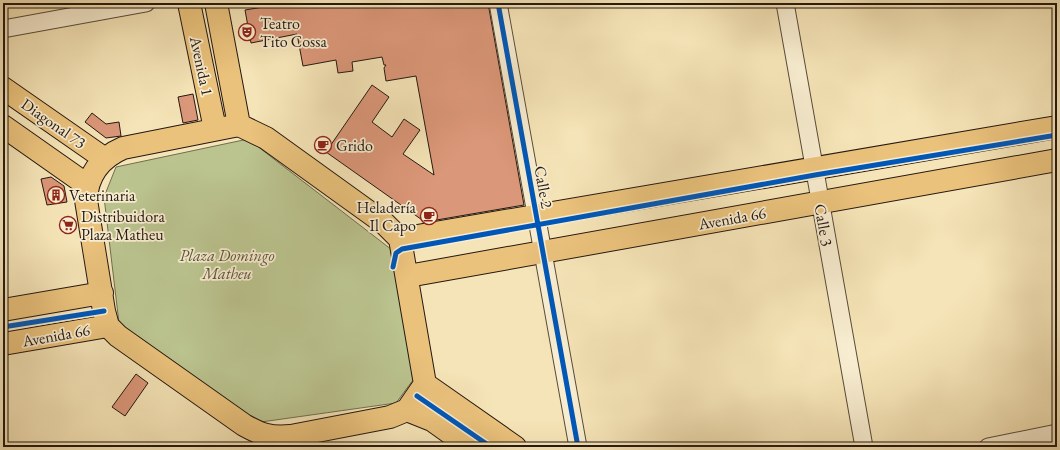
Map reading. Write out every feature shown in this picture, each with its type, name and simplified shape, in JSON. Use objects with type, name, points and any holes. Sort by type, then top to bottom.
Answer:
[{"type":"main road","name":"Avenida 1","points":[[189,3],[215,129]]},
{"type":"main road","name":"Avenida 1","points":[[216,3],[239,125]]},
{"type":"main road","name":"Diagonal 73","points":[[3,88],[105,159]]},
{"type":"main road","points":[[239,125],[266,138],[384,223],[400,239],[408,276],[425,384],[407,410],[390,417],[292,442],[275,438],[264,441],[118,336],[108,326],[104,311],[86,200],[86,186],[94,172],[112,153],[123,148],[239,125]]},
{"type":"main road","name":"Diagonal 73","points":[[3,126],[86,186]]},
{"type":"main road","points":[[400,239],[1057,127]]},
{"type":"main road","name":"Avenida 66","points":[[408,276],[1057,160]]},
{"type":"main road","name":"Avenida 66","points":[[3,310],[102,292]]},
{"type":"main road","name":"Avenida 66","points":[[3,344],[108,326]]},
{"type":"main road","points":[[425,384],[515,447]]},
{"type":"main road","points":[[407,410],[432,420],[470,447]]},
{"type":"street","points":[[3,29],[146,3]]},
{"type":"street","name":"Calle 2","points":[[498,3],[578,447]]},
{"type":"street","name":"Calle 3","points":[[785,3],[864,447]]},
{"type":"street","points":[[988,447],[1057,433]]},
{"type":"green space","name":"Plaza Domingo Matheu","points":[[248,139],[396,253],[413,380],[396,403],[254,423],[119,323],[104,197],[116,167]]},
{"type":"building","points":[[287,3],[488,3],[524,205],[425,222],[326,152],[372,85],[389,97],[372,122],[392,137],[404,119],[420,130],[403,154],[434,175],[416,76],[386,81],[384,68],[386,65],[384,65],[382,57],[352,62],[353,71],[338,73],[336,60],[303,66],[297,34],[251,43],[245,10]]},
{"type":"building","points":[[193,94],[198,120],[183,123],[178,97]]},
{"type":"building","points":[[92,113],[106,124],[119,122],[121,136],[106,138],[85,122]]},
{"type":"building","name":"Veterinaria","points":[[51,177],[64,186],[67,202],[47,205],[41,179]]},
{"type":"building","points":[[136,374],[148,383],[125,416],[112,407]]},
{"type":"cycle path","points":[[498,3],[578,447]]},
{"type":"cycle path","points":[[393,267],[396,253],[402,249],[815,175],[1057,135]]},
{"type":"cycle path","points":[[3,327],[104,311]]},
{"type":"cycle path","points":[[417,396],[491,447]]},
{"type":"place","name":"Teatro Tito Cossa","points":[[247,32]]},
{"type":"place","name":"Grido","points":[[323,145]]},
{"type":"place","name":"Veterinaria","points":[[56,195]]},
{"type":"place","name":"Heladería Il Capo","points":[[429,216]]},
{"type":"place","name":"Distribuidora Plaza Matheu","points":[[68,225]]}]
